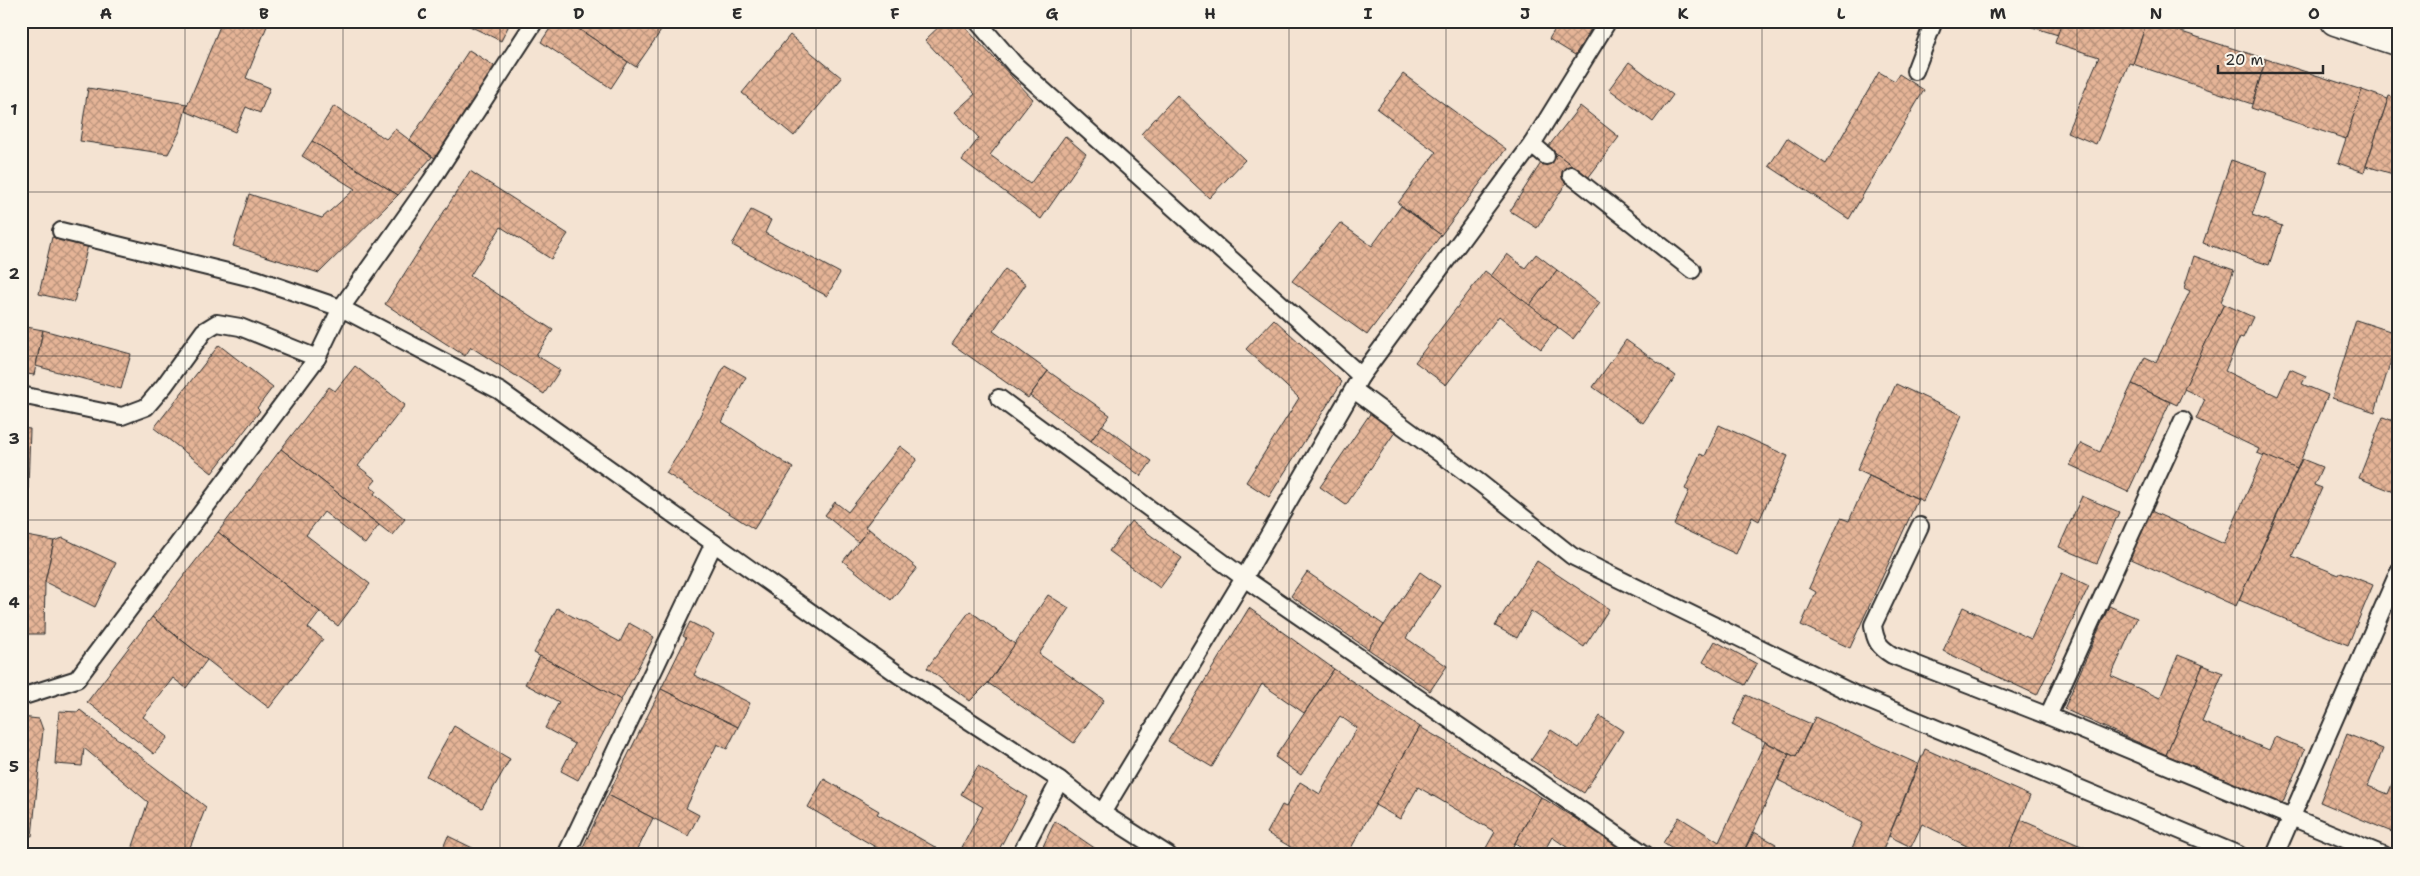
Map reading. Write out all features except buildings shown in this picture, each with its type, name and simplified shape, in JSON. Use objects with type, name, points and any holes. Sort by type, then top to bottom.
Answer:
[{"type":"street","points":[[2335,21],[2399,42]]},
{"type":"lane","points":[[21,697],[76,679],[317,358],[341,308],[431,181],[535,21]]},
{"type":"lane","points":[[977,21],[1015,65],[1357,383],[1572,556],[1856,695],[2239,855]]},
{"type":"lane","points":[[1102,813],[1244,578],[1357,383],[1532,144],[1608,21]]},
{"type":"lane","points":[[1915,70],[1934,21]]},
{"type":"lane","points":[[1532,144],[1546,156]]},
{"type":"lane","points":[[1571,175],[1692,270]]},
{"type":"lane","points":[[61,231],[256,278],[341,308],[500,391],[899,674],[1060,780],[1102,813],[1168,855]]},
{"type":"lane","points":[[21,395],[122,416],[146,407],[164,386],[204,331],[217,323],[240,327],[317,358]]},
{"type":"lane","points":[[999,398],[1244,578],[1646,855]]},
{"type":"lane","points":[[2048,716],[2183,420]]},
{"type":"lane","points":[[1920,526],[1873,625],[1874,639],[1881,648],[1892,655],[2048,716],[2383,855]]},
{"type":"lane","points":[[566,855],[714,543]]},
{"type":"lane","points":[[2275,855],[2399,571]]},
{"type":"lane","points":[[1020,855],[1060,780]]}]
